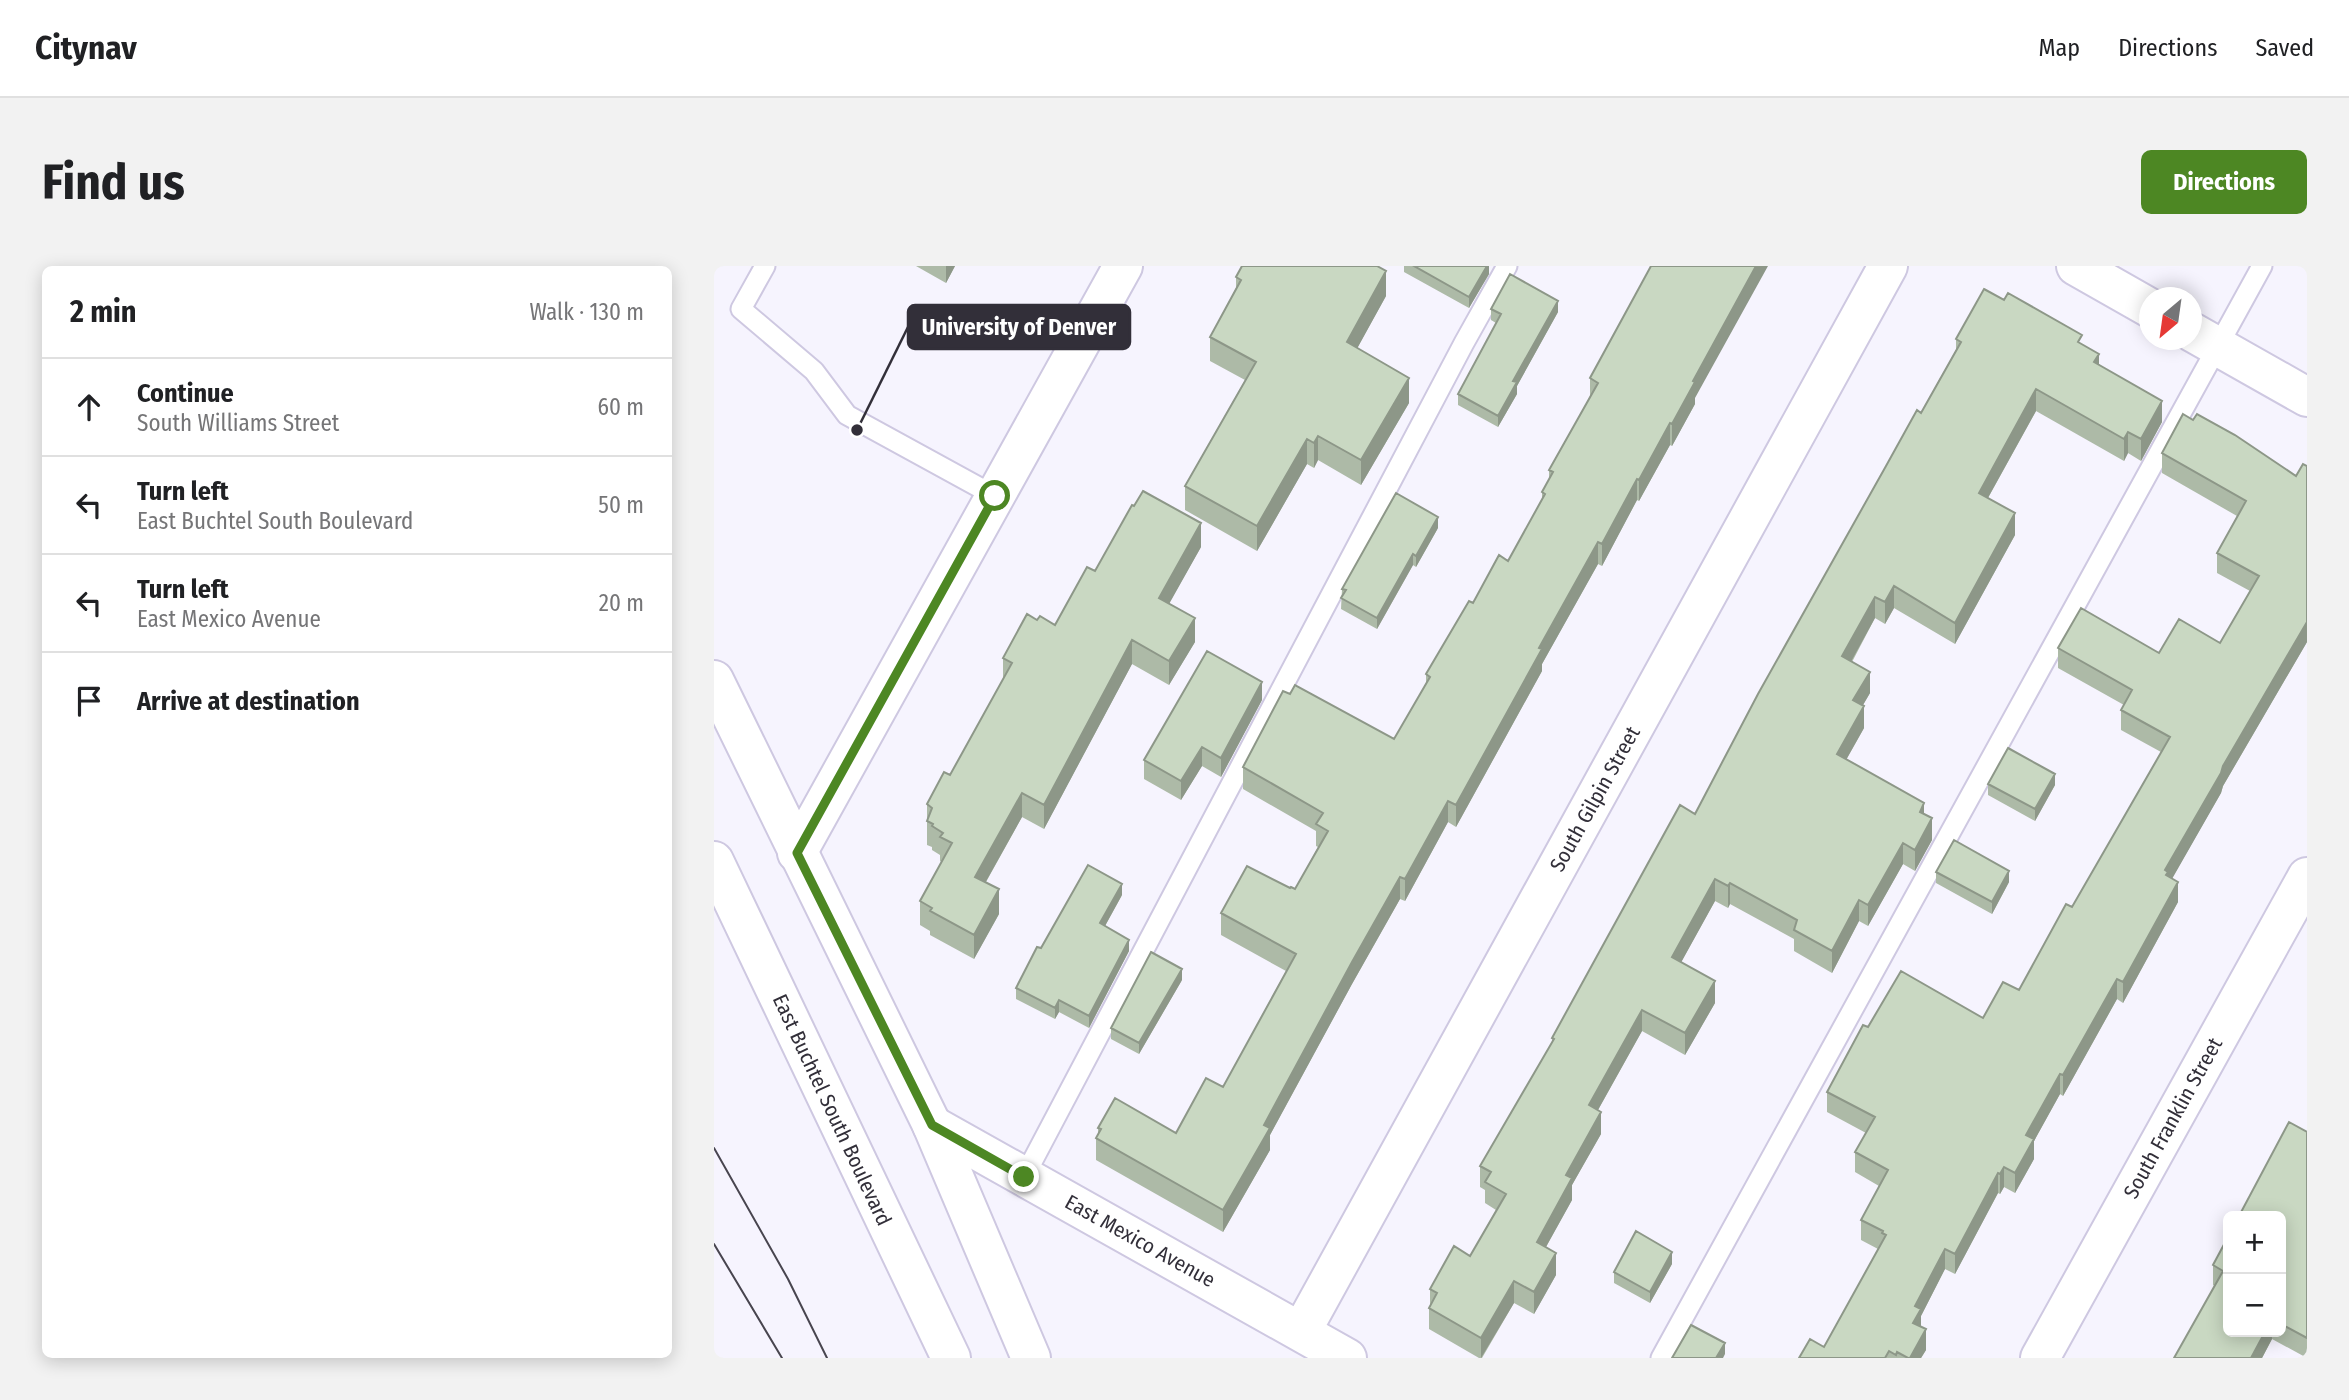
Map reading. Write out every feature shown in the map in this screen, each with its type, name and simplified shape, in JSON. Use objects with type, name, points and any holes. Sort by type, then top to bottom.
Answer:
[{"type":"street","points":[[797,853],[1124,266]]},
{"type":"street","name":"South Gilpin Street","points":[[1301,1332],[1888,266]]},
{"type":"street","points":[[2076,266],[2139,302]]},
{"type":"street","points":[[2204,339],[2307,397]]},
{"type":"street","points":[[714,680],[932,1125],[1031,1358]]},
{"type":"street","name":"East Buchtel South Boulevard","points":[[714,861],[951,1358]]},
{"type":"street","name":"South Franklin Street","points":[[2040,1358],[2307,877]]},
{"type":"street","name":"East Mexico Avenue","points":[[932,1125],[1348,1358]]},
{"type":"lane","points":[[765,266],[741,309],[814,371],[847,415],[995,496]]},
{"type":"lane","points":[[1024,1177],[1451,367],[1507,266]]},
{"type":"lane","points":[[1661,1358],[2204,339],[2262,266]]},
{"type":"building","points":[[1242,266],[1377,266],[1386,271],[1347,342],[1409,378],[1361,460],[1318,436],[1314,443],[1307,439],[1257,526],[1185,486],[1256,362],[1210,337],[1241,280],[1236,277]]},
{"type":"building","points":[[1414,266],[1487,266],[1469,297]]},
{"type":"building","points":[[1651,266],[1756,266],[1672,424],[1670,423],[1639,480],[1637,479],[1602,544],[1598,542],[1539,648],[1542,649],[1456,805],[1448,801],[1405,879],[1400,877],[1352,962],[1264,1125],[1270,1128],[1223,1210],[1096,1138],[1101,1129],[1098,1128],[1115,1098],[1176,1133],[1206,1078],[1223,1087],[1296,954],[1221,913],[1247,866],[1295,889],[1328,831],[1316,824],[1323,813],[1243,767],[1283,691],[1290,694],[1295,685],[1394,739],[1430,677],[1426,674],[1469,601],[1473,603],[1499,555],[1508,561],[1545,494],[1542,492],[1553,472],[1549,470],[1598,383],[1590,378]]},
{"type":"building","points":[[1510,274],[1558,301],[1513,381],[1517,382],[1498,416],[1458,394],[1501,314],[1491,309]]},
{"type":"building","points":[[1984,289],[2004,300],[2008,293],[2082,335],[2078,342],[2099,354],[2094,362],[2162,401],[2141,439],[2128,432],[2124,439],[2036,389],[1979,493],[2015,513],[1955,623],[1894,586],[1885,602],[1875,597],[1842,656],[1870,672],[1853,700],[1864,706],[1837,754],[1924,803],[1920,812],[1932,818],[1915,850],[1903,843],[1868,905],[1859,900],[1832,951],[1794,930],[1797,920],[1730,883],[1728,886],[1715,879],[1672,957],[1715,981],[1685,1033],[1642,1010],[1589,1105],[1601,1112],[1566,1175],[1572,1178],[1537,1242],[1556,1253],[1534,1292],[1514,1281],[1481,1338],[1429,1308],[1437,1293],[1430,1289],[1454,1246],[1470,1256],[1506,1194],[1485,1182],[1491,1172],[1480,1166],[1554,1039],[1552,1038],[1680,805],[1695,814],[1758,694],[1917,410],[1921,413],[1961,342],[1956,339]]},
{"type":"building","points":[[2183,414],[2193,420],[2197,414],[2235,435],[2296,476],[2303,464],[2307,466],[2307,622],[2165,870],[2168,872],[2166,875],[2178,882],[2123,982],[2117,979],[2063,1075],[2060,1074],[2026,1135],[2034,1139],[2015,1173],[2004,1167],[2000,1174],[1998,1173],[1955,1254],[1945,1249],[1915,1306],[1921,1309],[1913,1323],[1926,1329],[1910,1358],[1889,1351],[1885,1358],[1799,1358],[1810,1339],[1824,1347],[1886,1235],[1861,1220],[1888,1170],[1855,1152],[1875,1117],[1827,1092],[1863,1025],[1868,1027],[1901,971],[1983,1018],[2003,982],[2019,990],[2066,904],[2072,907],[2170,737],[2121,710],[2132,690],[2058,648],[2081,608],[2159,653],[2179,619],[2220,643],[2259,576],[2217,553],[2246,501],[2162,453]]},
{"type":"building","points":[[1143,491],[1201,523],[1159,598],[1195,618],[1169,661],[1132,640],[1044,805],[1022,793],[975,877],[999,889],[974,935],[930,911],[932,908],[920,901],[952,843],[940,837],[943,833],[927,821],[932,808],[927,804],[944,772],[950,775],[1012,663],[1003,658],[1027,614],[1037,620],[1040,616],[1055,625],[1087,567],[1095,571],[1132,505],[1134,506]]},
{"type":"building","points":[[1396,493],[1438,517],[1416,556],[1413,554],[1377,618],[1341,598],[1346,590],[1342,589]]},
{"type":"building","points":[[1207,651],[1262,682],[1221,758],[1202,747],[1181,781],[1144,760]]},
{"type":"building","points":[[2008,748],[2055,774],[2035,809],[1988,784]]},
{"type":"building","points":[[1954,840],[2009,871],[1992,902],[1936,872]]},
{"type":"building","points":[[1088,865],[1122,884],[1100,923],[1129,940],[1089,1016],[1059,1000],[1055,1008],[1016,988],[1037,947],[1041,948]]},
{"type":"building","points":[[1151,952],[1182,969],[1139,1043],[1111,1028]]},
{"type":"building","points":[[2289,1122],[2307,1132],[2307,1338],[2286,1327],[2286,1211],[2242,1211]]},
{"type":"building","points":[[1636,1231],[1672,1252],[1650,1292],[1614,1272]]},
{"type":"building","points":[[2223,1246],[2223,1271],[2213,1265]]},
{"type":"building","points":[[2223,1271],[2223,1337],[2262,1337],[2251,1358],[2174,1358]]},
{"type":"building","points":[[1691,1325],[1725,1343],[1716,1358],[1672,1358]]},
{"type":"tram line","points":[[714,1148],[788,1279],[827,1358]]},
{"type":"tram line","points":[[714,1244],[782,1358]]},
{"type":"place","name":"University of Denver","points":[[857,430]]},
{"type":"route","points":[[995,496],[797,853],[932,1125],[1024,1177]]}]
